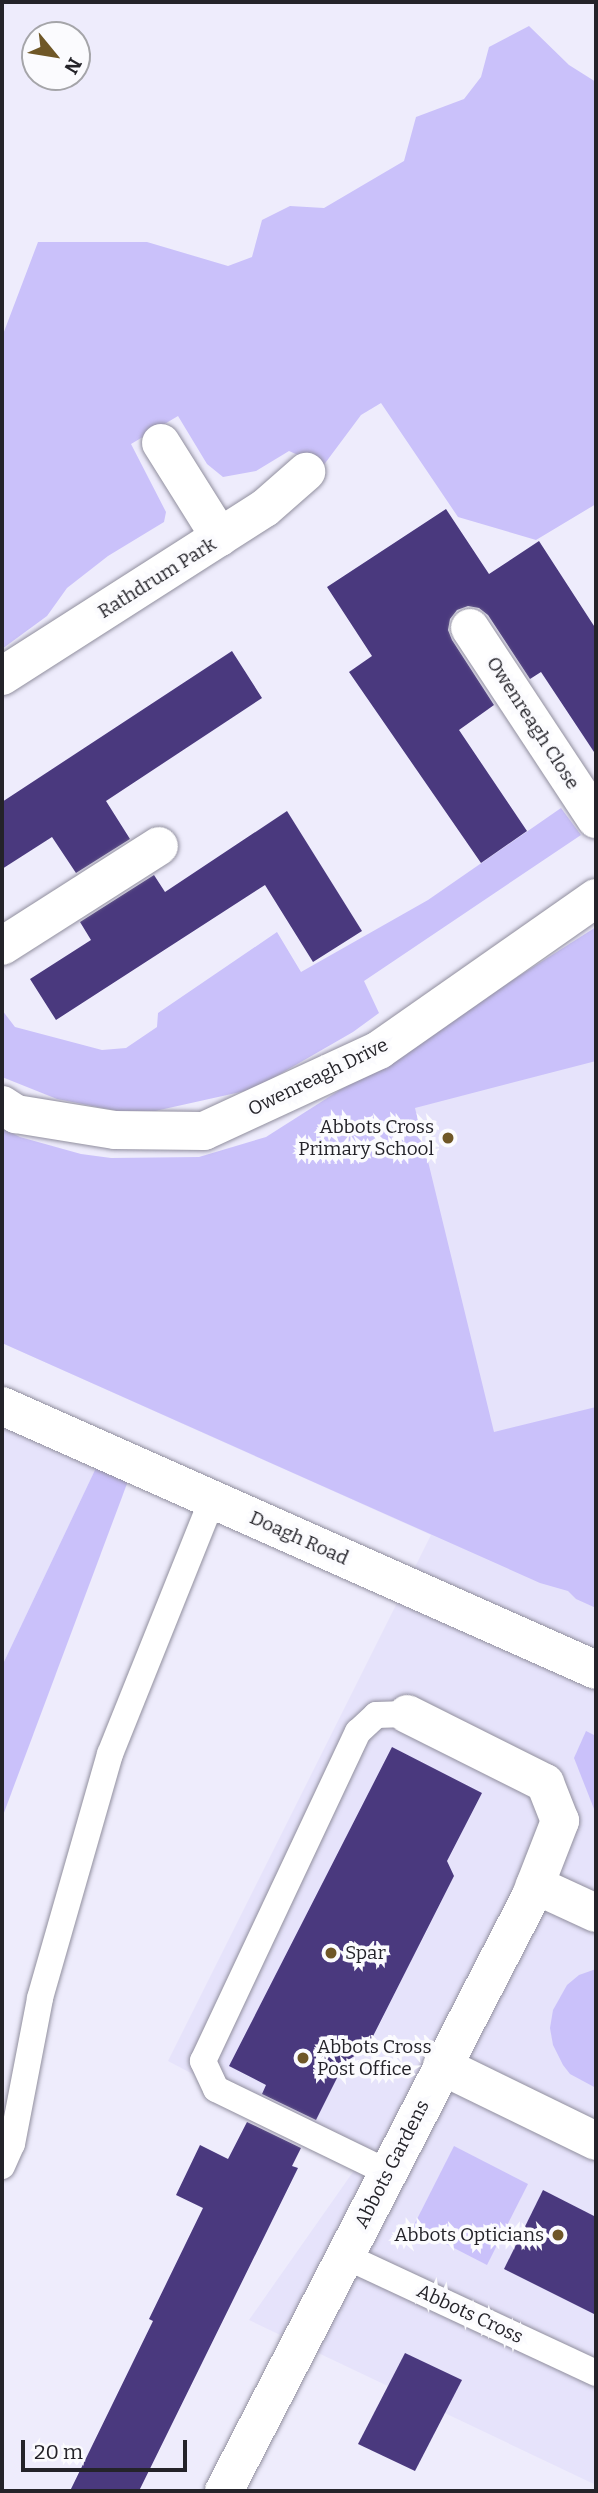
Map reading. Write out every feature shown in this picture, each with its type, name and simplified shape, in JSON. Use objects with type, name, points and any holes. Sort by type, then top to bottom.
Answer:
[{"type":"street","points":[[161,443],[220,537]]},
{"type":"street","name":"Rathdrum Park","points":[[2,676],[265,508],[306,472]]},
{"type":"street","name":"Owenreagh Close","points":[[470,628],[596,819]]},
{"type":"street","points":[[2,946],[159,846]]},
{"type":"street","name":"Owenreagh Drive","points":[[2,1105],[16,1114],[115,1129],[204,1131],[379,1050],[596,898]]},
{"type":"street","name":"Doagh Road","points":[[2,1406],[596,1671]]},
{"type":"street","name":"Abbots Gardens","points":[[224,2491],[536,1885],[560,1821],[545,1783],[407,1714]]},
{"type":"street","points":[[536,1885],[596,1913]]},
{"type":"street","points":[[442,2066],[596,2141]]},
{"type":"lane","points":[[2,2166],[12,2144],[40,1998],[110,1754],[212,1500]]},
{"type":"lane","points":[[387,2172],[216,2089],[203,2061],[358,1732],[376,1716],[407,1714]]},
{"type":"lane","name":"Abbots Cross","points":[[345,2256],[596,2373]]},
{"type":"shaded area","points":[[529,26],[569,65],[596,82],[596,504],[536,540],[458,517],[381,403],[361,415],[323,466],[289,451],[256,471],[223,477],[207,464],[178,416],[131,444],[166,512],[164,522],[108,556],[67,588],[47,616],[2,649],[2,337],[38,242],[147,242],[228,266],[252,257],[262,220],[290,206],[324,208],[404,161],[416,117],[464,99],[481,77],[489,47]]},
{"type":"shaded area","points":[[561,808],[581,835],[364,981],[379,1013],[353,1032],[254,1089],[155,1111],[118,1111],[57,1099],[2,1077],[2,1010],[15,1027],[102,1050],[126,1048],[157,1027],[158,1013],[277,932],[301,972],[428,900]]},
{"type":"shaded area","name":"Abbots Cross Primary School","points":[[596,927],[596,1061],[415,1108],[494,1432],[596,1407],[596,1608],[576,1599],[568,1591],[540,1583],[2,1343],[2,1128],[20,1137],[81,1154],[111,1158],[199,1157],[266,1137]]},
{"type":"shaded area","points":[[596,942],[596,2485],[249,2320],[360,2162],[168,2061],[431,1535],[2,1343]]},
{"type":"shaded area","points":[[2,1406],[104,1451],[2,1666]]},
{"type":"shaded area","points":[[104,1451],[134,1465],[2,1818],[2,1666]]},
{"type":"shaded area","points":[[586,1731],[596,1736],[596,1814],[574,1758]]},
{"type":"shaded area","points":[[596,1969],[596,2088],[570,2074],[563,2065],[553,2045],[550,2028],[553,2010],[567,1985],[579,1975]]},
{"type":"shaded area","points":[[454,2146],[528,2184],[487,2265],[413,2227]]},
{"type":"building","points":[[446,509],[489,574],[539,541],[596,629],[596,755],[541,672],[530,679],[488,615],[479,608],[468,606],[457,610],[450,619],[448,630],[452,640],[494,705],[459,730],[527,831],[481,863],[349,672],[372,656],[327,587]]},
{"type":"building","points":[[232,651],[262,698],[106,801],[130,839],[76,873],[52,837],[2,869],[2,802]]},
{"type":"building","points":[[287,811],[362,931],[313,962],[265,885],[56,1020],[30,979],[91,940],[80,922],[154,875],[165,892]]},
{"type":"building","name":"Spar","points":[[392,1747],[482,1793],[447,1861],[454,1876],[367,2048],[345,2062],[316,2120],[262,2094],[266,2085],[229,2066]]},
{"type":"building","points":[[247,2122],[301,2148],[292,2166],[298,2168],[139,2491],[70,2491],[153,2321],[149,2319],[203,2208],[176,2195],[200,2145],[228,2159]]},
{"type":"building","name":"Abbots Opticians","points":[[543,2190],[596,2217],[596,2315],[504,2269]]},
{"type":"building","points":[[405,2353],[462,2380],[415,2471],[358,2444]]},
{"type":"place","name":"Abbots Cross Primary School","points":[[448,1138]]},
{"type":"place","name":"Spar","points":[[331,1953]]},
{"type":"place","name":"Abbots Cross Post Office","points":[[303,2058]]},
{"type":"place","name":"Abbots Opticians","points":[[558,2235]]}]
